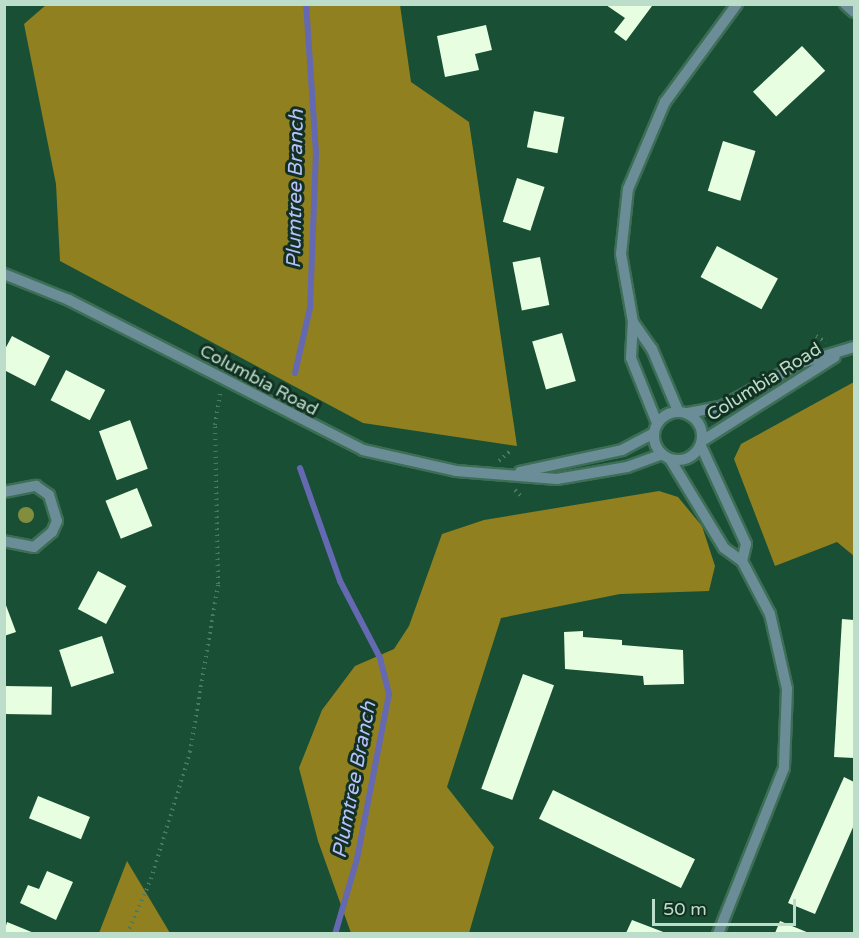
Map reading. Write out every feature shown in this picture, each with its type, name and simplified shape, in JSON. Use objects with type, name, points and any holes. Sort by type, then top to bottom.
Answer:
[{"type":"street","points":[[718,933],[774,805],[789,714],[778,638],[742,561],[724,548],[666,456],[631,358],[633,322],[621,258],[631,181],[665,102],[737,4]]},
{"type":"street","points":[[845,4],[855,12]]},
{"type":"street","name":"Columbia Road","points":[[4,274],[69,300],[363,450],[456,471],[557,479],[627,467],[666,456]]},
{"type":"street","points":[[633,322],[652,349],[683,412],[700,424],[701,443],[746,544],[742,561]]},
{"type":"street","name":"Columbia Road","points":[[683,412],[723,406],[801,363],[855,347]]},
{"type":"street","name":"Columbia Road","points":[[701,443],[843,351]]},
{"type":"street","points":[[656,428],[683,412]]},
{"type":"street","name":"Columbia Road","points":[[511,474],[622,450],[656,428]]},
{"type":"street","points":[[666,456],[684,459],[701,443]]},
{"type":"street","points":[[4,492],[36,486],[49,495],[57,521],[52,532],[34,547],[5,542]]},
{"type":"path","points":[[127,933],[172,816],[218,584],[215,426],[222,380]]},
{"type":"shaded area","points":[[46,5],[400,5],[411,82],[469,122],[517,446],[363,423],[60,261],[56,184],[24,24]]},
{"type":"shaded area","points":[[854,382],[854,556],[837,542],[775,566],[734,459],[741,444]]},
{"type":"shaded area","points":[[659,491],[678,497],[702,526],[715,566],[709,591],[620,594],[501,618],[447,787],[494,847],[469,933],[351,933],[318,841],[299,768],[322,710],[355,666],[394,649],[409,626],[442,534],[484,520]]},
{"type":"shaded area","points":[[127,861],[170,933],[99,933]]},
{"type":"building","points":[[606,5],[652,6],[626,41],[614,32],[625,18]]},
{"type":"building","points":[[486,25],[492,50],[475,54],[479,70],[445,77],[437,36]]},
{"type":"building","points":[[802,46],[825,71],[776,117],[753,92]]},
{"type":"building","points":[[534,111],[564,117],[557,153],[527,147]]},
{"type":"building","points":[[723,141],[756,151],[740,201],[708,191]]},
{"type":"building","points":[[517,178],[545,187],[530,231],[503,222]]},
{"type":"building","points":[[717,246],[778,278],[761,309],[701,277]]},
{"type":"building","points":[[540,257],[549,305],[522,310],[513,262]]},
{"type":"building","points":[[562,333],[576,381],[546,390],[532,342]]},
{"type":"building","points":[[12,336],[50,356],[35,386],[4,370],[4,351]]},
{"type":"building","points":[[66,370],[105,390],[90,420],[51,400]]},
{"type":"building","points":[[130,420],[148,469],[117,480],[99,431]]},
{"type":"building","points":[[137,488],[152,526],[121,539],[105,501]]},
{"type":"building","points":[[98,571],[126,586],[106,624],[78,609]]},
{"type":"building","points":[[4,600],[16,632],[4,636]]},
{"type":"building","points":[[842,619],[854,620],[854,758],[834,757]]},
{"type":"building","points":[[583,631],[583,637],[622,640],[622,645],[683,650],[684,684],[644,685],[643,676],[565,669],[564,632]]},
{"type":"building","points":[[102,636],[114,673],[71,687],[59,650]]},
{"type":"building","points":[[523,674],[554,685],[512,800],[481,789]]},
{"type":"building","points":[[4,686],[52,687],[52,715],[4,714]]},
{"type":"building","points":[[844,777],[854,782],[854,825],[815,914],[788,903]]},
{"type":"building","points":[[553,790],[695,859],[681,888],[539,819]]},
{"type":"building","points":[[38,796],[90,817],[81,839],[29,818]]},
{"type":"building","points":[[47,871],[73,882],[56,920],[20,903],[28,885],[39,889]]},
{"type":"building","points":[[632,920],[666,933],[626,933]]},
{"type":"building","points":[[780,921],[809,933],[775,933]]},
{"type":"building","points":[[7,922],[34,933],[4,933]]},
{"type":"waterway","name":"Plumtree Branch","points":[[295,373],[310,308],[316,153],[306,4]]},
{"type":"waterway","name":"Plumtree Branch","points":[[300,468],[340,581],[380,658],[389,694],[357,859],[335,934]]}]
